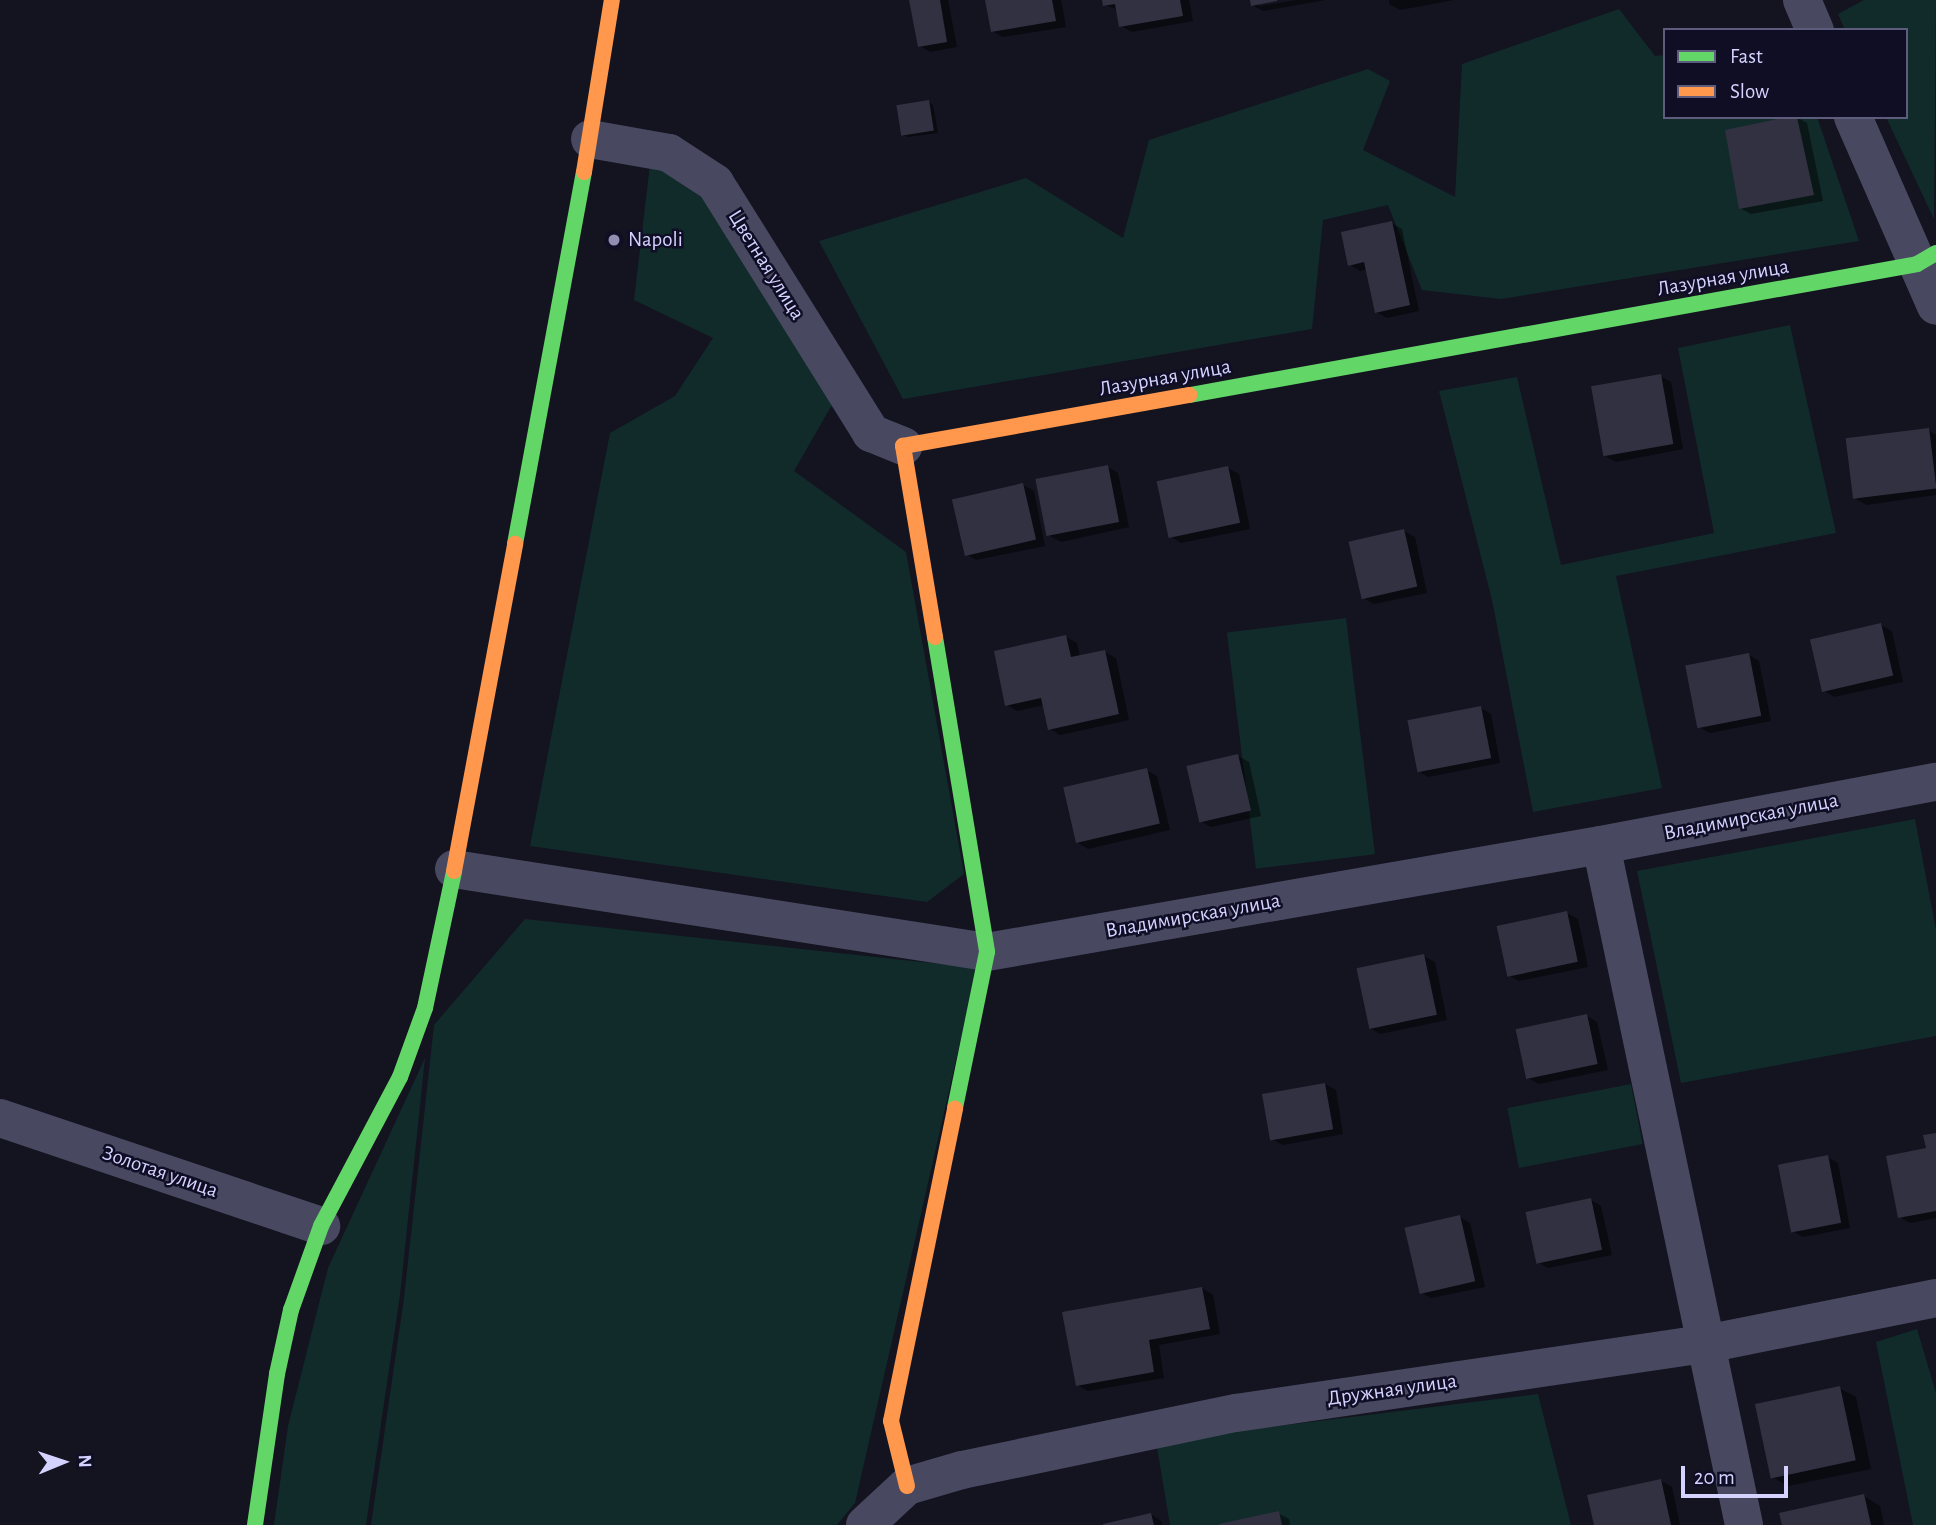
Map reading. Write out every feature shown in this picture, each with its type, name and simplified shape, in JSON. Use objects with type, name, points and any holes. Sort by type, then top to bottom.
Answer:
[{"type":"street","points":[[254,1525],[277,1374],[291,1310],[321,1226],[400,1077],[425,1007],[454,869],[590,139],[612,0]]},
{"type":"street","points":[[1802,0],[1814,28]]},
{"type":"street","points":[[1854,119],[1927,258],[1936,306]]},
{"type":"street","name":"Цветная улица","points":[[590,139],[669,153],[715,183],[871,433],[903,446]]},
{"type":"street","name":"Лазурная улица","points":[[903,446],[1927,258]]},
{"type":"street","points":[[903,446],[987,951],[891,1421],[907,1486]]},
{"type":"street","name":"Владимирская улица","points":[[454,869],[987,951],[1601,845],[1936,782]]},
{"type":"street","points":[[1601,845],[1744,1525]]},
{"type":"street","name":"Золотая улица","points":[[0,1118],[321,1226]]},
{"type":"street","name":"Дружная улица","points":[[865,1525],[907,1486],[962,1470],[1236,1413],[1706,1345],[1936,1298]]},
{"type":"green space","points":[[1864,0],[1936,0],[1934,219],[1887,119],[1908,119],[1908,28],[1844,28],[1838,14]]},
{"type":"green space","points":[[1619,9],[1655,56],[1663,55],[1663,119],[1818,119],[1859,241],[1501,299],[1422,290],[1388,205],[1323,220],[1312,329],[903,399],[819,241],[1026,178],[1123,238],[1149,140],[1368,69],[1390,81],[1363,150],[1455,197],[1462,64]]},
{"type":"green space","points":[[651,156],[718,190],[837,396],[794,471],[906,552],[964,874],[927,902],[530,846],[610,433],[675,396],[713,338],[634,300]]},
{"type":"green space","points":[[1790,325],[1836,533],[1616,576],[1662,788],[1533,812],[1492,600],[1439,391],[1517,377],[1561,565],[1714,533],[1678,348]]},
{"type":"green space","points":[[1346,618],[1375,854],[1256,869],[1227,633]]},
{"type":"green space","points":[[1915,819],[1936,930],[1936,1036],[1681,1083],[1637,871]]},
{"type":"green space","points":[[525,919],[977,968],[855,1503],[837,1525],[371,1525],[404,1298],[434,1025]]},
{"type":"green space","points":[[425,1058],[400,1295],[366,1525],[274,1525],[288,1426],[328,1268]]},
{"type":"green space","points":[[1631,1084],[1643,1144],[1519,1168],[1507,1108]]},
{"type":"green space","points":[[1917,1329],[1936,1393],[1936,1525],[1913,1525],[1876,1342]]},
{"type":"green space","points":[[1538,1394],[1571,1525],[1170,1525],[1156,1441]]},
{"type":"building","points":[[909,0],[940,0],[947,42],[918,47]]},
{"type":"building","points":[[985,0],[1052,0],[1056,21],[991,32]]},
{"type":"building","points":[[1102,0],[1180,0],[1183,16],[1119,27],[1115,4],[1103,6]]},
{"type":"building","points":[[1250,0],[1277,0],[1277,1],[1251,6]]},
{"type":"building","points":[[929,100],[934,131],[901,136],[896,105]]},
{"type":"building","points":[[1777,119],[1797,119],[1814,195],[1739,209],[1725,130]]},
{"type":"building","points":[[1392,221],[1410,305],[1375,313],[1364,262],[1348,266],[1341,232]]},
{"type":"building","points":[[1661,374],[1673,444],[1603,456],[1591,386]]},
{"type":"building","points":[[1929,428],[1936,489],[1853,499],[1846,438]]},
{"type":"building","points":[[1108,465],[1119,522],[1046,536],[1035,479]]},
{"type":"building","points":[[1228,466],[1240,523],[1169,538],[1157,481]]},
{"type":"building","points":[[1023,483],[1036,540],[965,556],[952,499]]},
{"type":"building","points":[[1404,529],[1417,586],[1362,599],[1348,542]]},
{"type":"building","points":[[1881,623],[1893,676],[1822,692],[1810,639]]},
{"type":"building","points":[[1066,635],[1071,657],[1105,650],[1119,714],[1048,730],[1041,698],[1005,706],[994,651]]},
{"type":"building","points":[[1749,653],[1761,716],[1697,728],[1685,665]]},
{"type":"building","points":[[1481,706],[1491,758],[1417,772],[1407,720]]},
{"type":"building","points":[[1238,754],[1251,811],[1199,822],[1186,766]]},
{"type":"building","points":[[1147,768],[1160,824],[1076,843],[1063,787]]},
{"type":"building","points":[[1567,911],[1578,962],[1507,977],[1497,926]]},
{"type":"building","points":[[1424,954],[1437,1015],[1369,1029],[1357,968]]},
{"type":"building","points":[[1587,1014],[1598,1064],[1526,1079],[1516,1029]]},
{"type":"building","points":[[1325,1083],[1333,1129],[1270,1140],[1262,1094]]},
{"type":"building","points":[[1936,1133],[1936,1211],[1898,1218],[1886,1156],[1926,1148],[1923,1135]]},
{"type":"building","points":[[1828,1155],[1841,1223],[1791,1232],[1778,1165]]},
{"type":"building","points":[[1591,1198],[1602,1250],[1536,1264],[1525,1212]]},
{"type":"building","points":[[1460,1215],[1475,1281],[1420,1294],[1404,1228]]},
{"type":"building","points":[[1202,1287],[1210,1329],[1149,1340],[1154,1372],[1076,1386],[1062,1312]]},
{"type":"building","points":[[1840,1386],[1856,1460],[1771,1478],[1755,1404]]},
{"type":"building","points":[[1661,1479],[1671,1525],[1594,1525],[1587,1495]]},
{"type":"building","points":[[1864,1494],[1871,1525],[1782,1525],[1779,1513]]},
{"type":"building","points":[[1279,1511],[1282,1525],[1219,1525],[1219,1524]]},
{"type":"building","points":[[1151,1513],[1154,1525],[1103,1525],[1103,1524]]},
{"type":"traffic: fast","points":[[515,544],[584,172]]},
{"type":"traffic: fast","points":[[1190,395],[1917,264],[1936,253]]},
{"type":"traffic: fast","points":[[935,637],[987,952],[955,1108]]},
{"type":"traffic: fast","points":[[255,1525],[277,1374],[291,1310],[321,1226],[400,1077],[425,1008],[454,871]]},
{"type":"traffic: slow","points":[[584,172],[612,0]]},
{"type":"traffic: slow","points":[[935,637],[903,446],[1190,395]]},
{"type":"traffic: slow","points":[[454,871],[515,544]]},
{"type":"traffic: slow","points":[[907,1486],[891,1421],[955,1108]]},
{"type":"place","name":"Napoli","points":[[614,240]]}]
